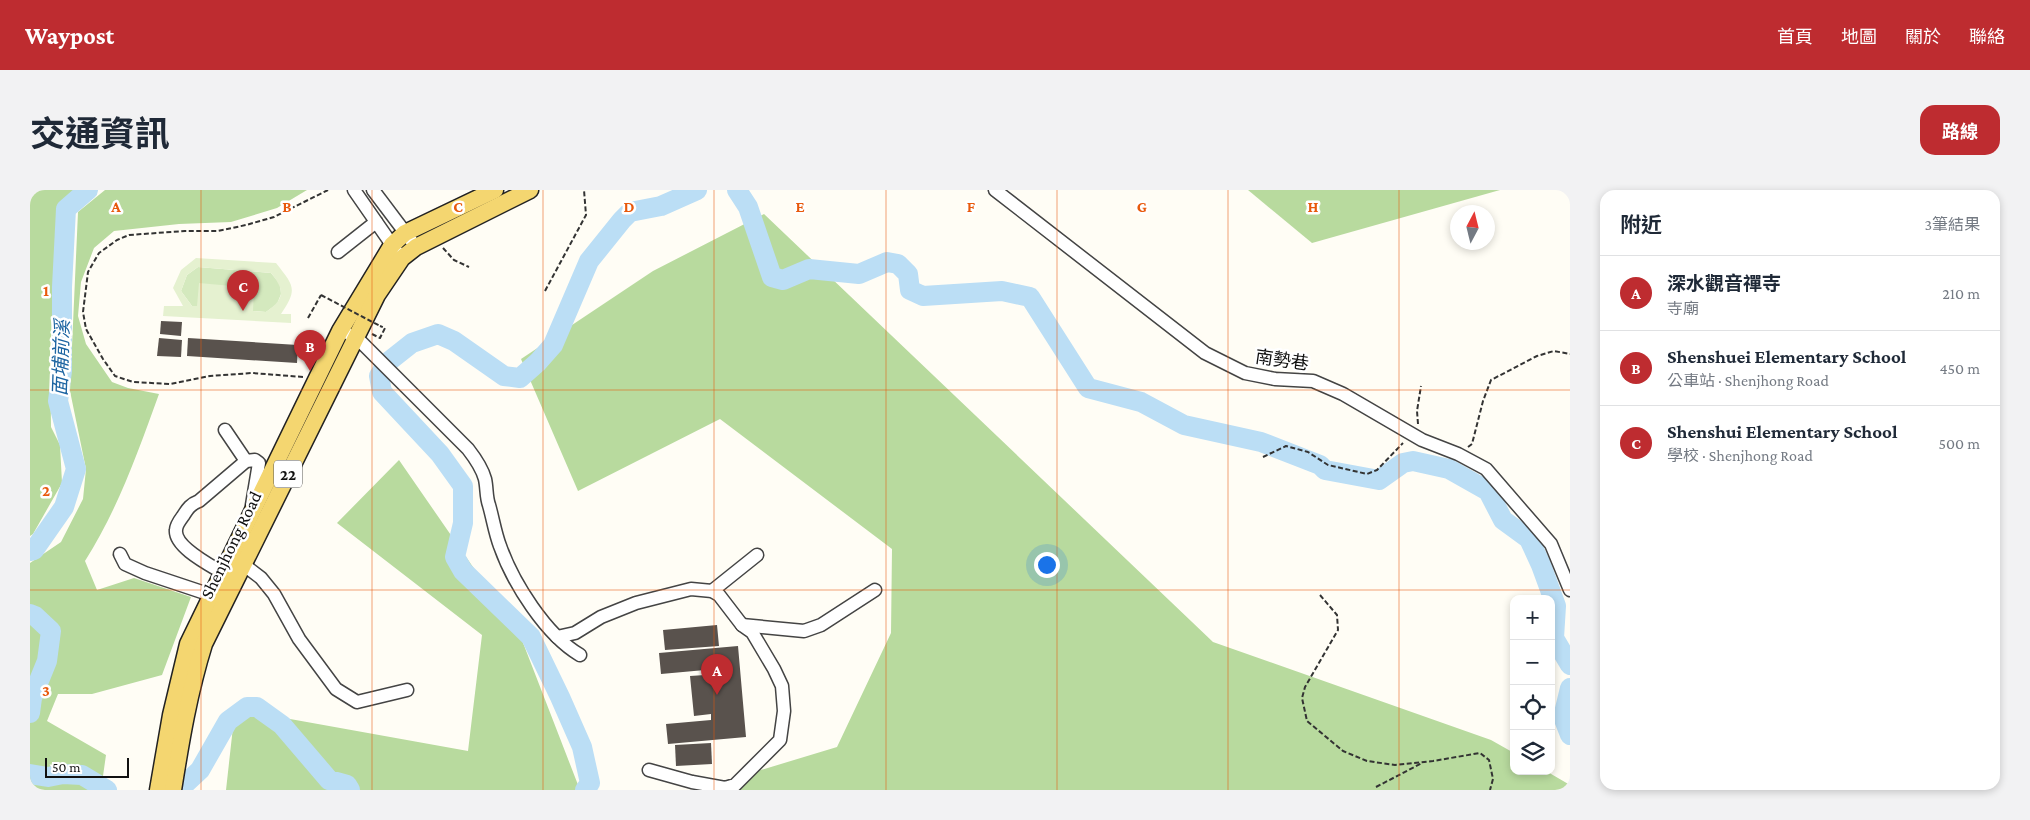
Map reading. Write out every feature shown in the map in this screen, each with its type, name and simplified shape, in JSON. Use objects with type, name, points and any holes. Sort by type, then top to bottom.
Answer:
[{"type":"main road","name":"22","points":[[397,251],[405,233],[495,190]]},
{"type":"main road","name":"22","points":[[416,247],[530,190]]},
{"type":"main road","name":"Shenjhong Road","points":[[178,714],[188,644],[211,595],[232,565],[356,334],[397,251],[416,247]]},
{"type":"main road","name":"Shenjhong Road","points":[[178,714],[250,520],[318,378],[356,334]]},
{"type":"main road","name":"22","points":[[158,790],[178,714]]},
{"type":"main road","name":"22","points":[[173,790],[178,714]]},
{"type":"street","points":[[354,190],[397,251]]},
{"type":"street","points":[[373,190],[416,247]]},
{"type":"street","name":"南勢巷","points":[[994,190],[1205,353],[1245,373],[1275,379],[1313,381],[1343,394],[1417,437],[1458,454],[1486,469],[1551,544],[1570,590]]},
{"type":"street","points":[[338,252],[373,217]]},
{"type":"street","points":[[356,334],[468,449],[478,462],[485,478],[488,504],[500,546],[516,579],[533,608],[557,637],[568,648],[580,655]]},
{"type":"street","points":[[226,430],[246,461]]},
{"type":"street","points":[[250,520],[258,463],[255,460],[246,461],[199,501],[190,504],[178,523],[176,531],[178,540],[196,557],[232,565],[261,578],[274,594],[299,639],[336,689],[357,702],[407,690]]},
{"type":"street","points":[[120,554],[125,564],[144,573],[211,595]]},
{"type":"street","points":[[712,591],[757,554]]},
{"type":"street","points":[[557,637],[575,633],[601,617],[636,603],[691,589],[712,591],[718,595],[742,625],[752,632],[782,686],[784,711],[780,740],[735,785],[725,788],[692,782],[649,770]]},
{"type":"street","points":[[742,625],[778,630],[804,631],[821,625],[875,590]]},
{"type":"path","points":[[318,378],[252,373],[210,376],[170,384],[133,382],[115,376],[107,365],[86,329],[83,312],[88,272],[99,253],[116,240],[129,235],[184,230],[218,230],[246,225],[274,217],[328,190]]},
{"type":"path","points":[[545,291],[586,215],[584,190]]},
{"type":"path","points":[[434,237],[454,260],[469,267]]},
{"type":"path","points":[[308,318],[321,295],[385,328],[380,338],[356,334]]},
{"type":"path","points":[[1458,454],[1472,444],[1491,380],[1516,365],[1538,356],[1554,352],[1570,354]]},
{"type":"path","points":[[1264,457],[1286,446],[1308,452],[1328,465],[1367,474],[1377,470],[1417,437],[1417,411],[1421,386]]},
{"type":"path","points":[[1320,595],[1337,615],[1338,630],[1305,687],[1302,698],[1307,721],[1343,751],[1367,761],[1395,765],[1480,753],[1489,760],[1493,779],[1490,790]]},
{"type":"path","points":[[1376,787],[1424,762]]},
{"type":"green space","points":[[30,190],[76,190],[62,203],[50,350],[51,427],[60,445],[62,483],[33,534],[30,536]]},
{"type":"green space","points":[[105,190],[307,190],[277,208],[231,222],[179,224],[114,231],[94,248],[81,282],[78,316],[86,344],[112,382],[128,388],[159,394],[117,501],[85,561],[97,590],[134,578],[191,597],[162,675],[92,694],[58,694],[47,721],[106,755],[101,790],[30,790],[30,563],[61,542],[83,499],[86,469],[70,391],[78,212]]},
{"type":"green space","points":[[1248,190],[1500,190],[1312,243]]},
{"type":"green space","points":[[764,214],[1213,642],[1491,740],[1510,751],[1510,775],[1553,775],[1570,785],[1570,790],[695,790],[837,747],[891,633],[892,549],[720,419],[578,491],[521,359],[653,271]]},
{"type":"green space","points":[[196,258],[276,263],[287,277],[292,288],[290,299],[281,314],[291,314],[291,323],[163,316],[164,306],[183,306],[173,288],[181,270]],"holes":[[[198,267],[271,273],[279,284],[281,294],[277,303],[266,312],[253,311],[254,288],[199,283],[197,306],[192,306],[181,291],[187,275]]]},
{"type":"green space","points":[[198,267],[271,273],[280,284],[281,294],[277,304],[266,312],[192,306],[181,291],[187,275]]},
{"type":"green space","points":[[399,460],[520,635],[580,790],[226,790],[235,709],[468,751],[482,635],[337,523]]},
{"type":"building","points":[[161,321],[182,322],[181,336],[160,334]]},
{"type":"building","points":[[159,338],[182,340],[181,357],[157,356]]},
{"type":"building","points":[[188,338],[298,345],[297,363],[187,356]]},
{"type":"building","points":[[717,625],[719,646],[665,650],[663,630]]},
{"type":"building","points":[[738,646],[746,737],[668,744],[666,724],[711,720],[711,714],[694,716],[690,676],[705,675],[705,670],[661,674],[659,653]]},
{"type":"building","points":[[711,743],[712,764],[676,766],[675,745]]},
{"type":"waterway","name":"面埔前溪","points":[[30,551],[34,550],[64,507],[76,469],[58,401],[62,371],[62,287],[66,209],[88,190]]},
{"type":"waterway","points":[[585,790],[590,783],[582,747],[531,637],[463,571],[455,557],[463,523],[463,486],[440,454],[382,392],[379,376],[388,362],[412,343],[438,334],[454,341],[504,376],[520,378],[553,345],[589,261],[622,220],[630,212],[661,206],[697,190]]},
{"type":"waterway","points":[[737,190],[748,207],[772,277],[783,280],[809,269],[859,274],[887,262],[898,264],[908,274],[910,290],[923,296],[1002,291],[1030,297],[1088,388],[1141,402],[1184,425],[1261,442],[1320,465],[1325,470],[1379,480],[1403,463],[1413,461],[1449,469],[1488,491],[1503,520],[1529,539],[1556,606],[1554,638],[1570,665]]},
{"type":"waterway","points":[[30,614],[35,616],[51,631],[47,661],[32,698],[30,713]]},
{"type":"waterway","points":[[1570,688],[1563,717],[1570,735]]},
{"type":"waterway","points":[[168,790],[186,783],[200,770],[228,721],[247,707],[257,707],[282,725],[329,780],[347,785],[350,790]]},
{"type":"waterway","points":[[30,774],[48,777],[63,774],[82,775],[107,790]]},
{"type":"place","name":"Shenshui Elementary School","points":[[243,311]]},
{"type":"place","name":"Shenshuei Elementary School","points":[[310,371]]},
{"type":"place","name":"深水觀音禪寺","points":[[717,695]]}]
